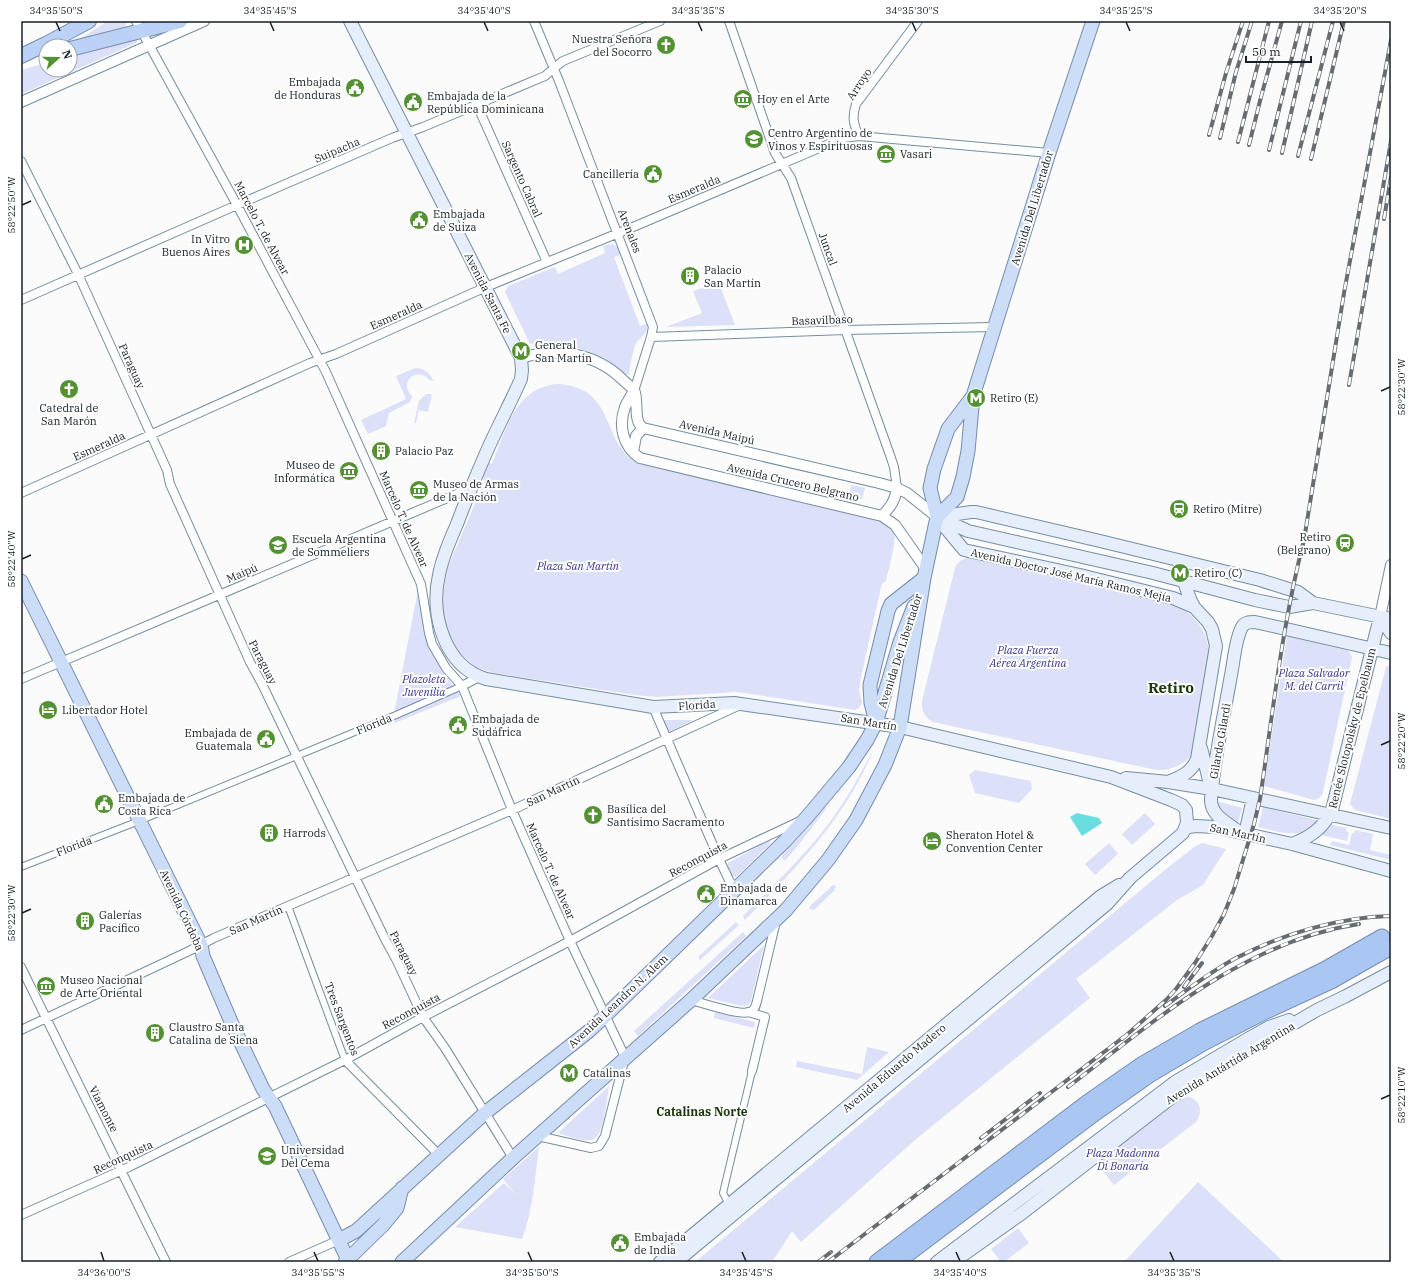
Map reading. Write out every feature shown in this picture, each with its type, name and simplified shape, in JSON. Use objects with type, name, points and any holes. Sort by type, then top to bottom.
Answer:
[{"type":"highway","points":[[60,38],[89,21]]},
{"type":"highway","points":[[78,45],[139,26],[180,21]]},
{"type":"highway","points":[[21,56],[38,49]]},
{"type":"highway","points":[[877,1262],[1087,1103],[1143,1064],[1200,1031],[1326,969],[1385,942],[1331,981],[1266,1011],[1203,1043],[1149,1075],[1095,1113],[897,1262]]},
{"type":"main road","name":"Avenida Santa Fe","points":[[350,21],[521,358],[522,379],[471,488],[440,568],[437,585],[437,605],[440,628],[450,650],[459,663],[479,677]]},
{"type":"main road","name":"Avenida Del Libertador","points":[[937,517],[957,497],[968,451],[973,396],[1049,152],[1093,21]]},
{"type":"main road","name":"Avenida Del Libertador","points":[[900,727],[925,574],[937,517],[930,488],[934,469],[948,429],[973,396]]},
{"type":"main road","name":"Avenida Doctor José María Ramos Mejía","points":[[937,517],[976,512],[1260,580],[1298,592],[1313,603]]},
{"type":"main road","name":"Avenida Doctor José María Ramos Mejía","points":[[937,517],[968,530],[1153,573],[1256,600],[1289,607],[1313,603],[1385,618]]},
{"type":"main road","name":"Avenida Doctor José María Ramos Mejía","points":[[937,517],[964,550],[1080,575],[1165,596],[1194,607]]},
{"type":"main road","name":"Avenida Del Libertador","points":[[876,723],[900,642],[925,574]]},
{"type":"main road","points":[[876,723],[871,703],[870,685],[888,611],[891,604],[925,574]]},
{"type":"main road","name":"Avenida Córdoba","points":[[21,580],[201,945],[203,956],[232,1024],[263,1089],[275,1106],[339,1240],[347,1261]]},
{"type":"main road","points":[[1165,596],[1178,591],[1184,582]]},
{"type":"main road","points":[[1184,582],[1194,607]]},
{"type":"main road","name":"Gilardo Gilardi","points":[[1194,607],[1208,622],[1215,638],[1216,646],[1200,745],[1212,789]]},
{"type":"main road","points":[[1391,612],[1385,618],[1391,633]]},
{"type":"main road","name":"Renée Slotopolsky de Epelbaum","points":[[1292,844],[1308,838],[1315,833],[1324,824],[1330,814],[1343,772],[1372,649],[1385,618]]},
{"type":"main road","name":"Gilardo Gilardi","points":[[1212,789],[1236,648],[1245,624],[1248,622],[1255,622],[1372,649]]},
{"type":"main road","points":[[1372,649],[1391,653]]},
{"type":"main road","name":"Florida","points":[[479,677],[653,707],[742,704]]},
{"type":"main road","name":"San Martín","points":[[742,704],[900,727],[1111,777],[1172,800],[1182,806],[1187,813],[1188,820],[1185,829]]},
{"type":"main road","name":"Avenida Leandro N. Alem","points":[[339,1240],[356,1231],[402,1187],[486,1113],[605,1016],[736,890],[808,817],[848,767],[867,740],[876,723]]},
{"type":"main road","points":[[402,1262],[513,1158],[690,1000],[777,918],[799,895],[818,872],[856,820],[885,765],[900,727]]},
{"type":"main road","points":[[1168,782],[1183,776],[1193,768],[1197,759],[1200,745]]},
{"type":"main road","name":"San Martín","points":[[1111,777],[1168,782],[1212,789],[1391,828]]},
{"type":"main road","points":[[1212,789],[1211,803],[1213,811],[1242,833],[1253,798]]},
{"type":"main road","name":"San Martín","points":[[1185,829],[1201,825],[1242,833],[1292,844],[1391,871]]},
{"type":"main road","name":"Avenida Eduardo Madero","points":[[660,1262],[1101,896],[1130,878],[1180,836],[1185,829]]},
{"type":"main road","name":"Avenida Eduardo Madero","points":[[676,1262],[1107,904],[1130,878]]},
{"type":"main road","name":"Avenida Antártida Argentina","points":[[954,1262],[1021,1214],[1180,1091],[1317,1010],[1391,972]]},
{"type":"main road","name":"Avenida Antártida Argentina","points":[[937,1262],[1174,1082],[1269,1027],[1317,1010]]},
{"type":"main road","points":[[347,1261],[383,1225],[397,1208],[402,1187]]},
{"type":"street","points":[[21,102],[204,21]]},
{"type":"street","name":"Arenales","points":[[534,21],[554,68],[653,327],[634,391],[625,407],[622,426],[623,434],[626,444],[633,452]]},
{"type":"street","name":"Suipacha","points":[[21,300],[237,205],[546,76],[564,61],[660,21]]},
{"type":"street","name":"Juncal","points":[[728,21],[775,153],[791,178],[890,455],[894,468],[896,488]]},
{"type":"street","name":"Arroyo","points":[[859,136],[853,124],[853,113],[856,104],[918,21]]},
{"type":"street","name":"Marcelo T. de Alvear","points":[[139,26],[320,360],[394,520],[421,584],[432,644],[446,668],[462,686],[512,810],[570,941],[625,1057]]},
{"type":"street","name":"Sargento Cabral","points":[[477,105],[547,262]]},
{"type":"street","points":[[782,163],[843,138],[859,136],[1049,152]]},
{"type":"street","name":"Paraguay","points":[[21,161],[78,274],[167,470],[170,484],[250,662],[423,1017],[445,1048],[513,1158]]},
{"type":"street","name":"Esmeralda","points":[[21,493],[310,363],[336,354],[486,287],[618,234],[782,163]]},
{"type":"street","name":"Basavilbaso","points":[[651,337],[845,330],[994,327]]},
{"type":"street","points":[[521,358],[544,352],[563,353],[591,358],[601,363],[619,376],[634,391],[638,421],[643,428],[636,436],[633,452]]},
{"type":"street","name":"Avenida Maipú","points":[[643,428],[879,482],[907,494],[937,517]]},
{"type":"street","name":"Avenida Crucero Belgrano","points":[[633,452],[636,456],[644,460],[882,516],[894,525],[925,574]]},
{"type":"street","name":"Maipú","points":[[21,679],[471,488]]},
{"type":"street","points":[[882,516],[891,506],[895,498],[896,488]]},
{"type":"street","points":[[1385,618],[1391,566]]},
{"type":"street","name":"Florida","points":[[21,866],[139,821],[297,756],[462,686],[479,677]]},
{"type":"street","name":"San Martín","points":[[21,1030],[201,945],[354,877],[512,810],[667,740],[742,704]]},
{"type":"street","points":[[653,707],[719,859],[729,880],[736,890]]},
{"type":"street","name":"Reconquista","points":[[21,1215],[122,1171],[345,1060],[423,1017],[570,941],[719,859],[808,817]]},
{"type":"street","name":"Tres Sargentos","points":[[288,906],[345,1060],[439,1155]]},
{"type":"street","points":[[748,1012],[753,1010],[757,1001],[777,918]]},
{"type":"street","name":"Viamonte","points":[[21,967],[166,1262]]},
{"type":"street","points":[[690,1000],[765,1017],[723,1193],[729,1204]]},
{"type":"street","points":[[538,1136],[590,1148],[599,1146],[605,1136],[625,1057]]},
{"type":"street","points":[[289,1262],[339,1240]]},
{"type":"green space","points":[[108,21],[127,21],[124,29],[80,41],[78,40]]},
{"type":"green space","points":[[136,38],[137,41],[136,43],[78,69],[78,54]]},
{"type":"green space","points":[[38,65],[38,78],[57,78],[21,94],[21,70]]},
{"type":"green space","points":[[612,244],[618,247],[622,254],[614,257],[640,326],[648,323],[646,331],[637,342],[629,375],[623,373],[604,358],[582,350],[561,346],[530,344],[505,292],[508,286],[555,267],[558,274],[605,253],[603,246]]},
{"type":"green space","points":[[717,278],[735,325],[666,327],[702,313],[693,291],[706,287],[705,282],[710,285],[714,284]]},
{"type":"green space","points":[[415,368],[426,372],[434,381],[419,374],[413,375],[409,379],[407,385],[407,389],[412,397],[410,402],[389,413],[386,426],[368,434],[361,420],[406,399],[396,376]]},
{"type":"green space","name":"Plaza San Martín","points":[[558,384],[577,388],[590,395],[599,405],[606,417],[617,442],[625,453],[636,462],[763,493],[881,519],[890,526],[895,536],[893,549],[886,581],[882,583],[861,677],[859,690],[862,702],[859,708],[855,710],[737,692],[657,697],[635,695],[494,673],[477,668],[457,651],[451,638],[447,639],[441,624],[445,623],[443,607],[444,588],[448,567],[485,480],[479,477],[486,461],[492,464],[514,412],[522,402],[532,393],[543,387]]},
{"type":"green space","points":[[426,394],[432,394],[428,412],[419,410],[416,423],[414,423],[419,401]]},
{"type":"green space","points":[[851,485],[865,488],[862,499],[849,496]]},
{"type":"green space","name":"Plaza Fuerza Aérea Argentina","points":[[975,556],[1173,603],[1191,615],[1199,624],[1205,635],[1210,657],[1192,755],[1185,762],[1176,767],[1156,770],[933,722],[928,718],[923,711],[922,701],[955,568],[966,558]]},
{"type":"green space","name":"Plazoleta Juvenilia","points":[[418,590],[431,652],[441,669],[461,696],[392,724]]},
{"type":"green space","name":"Plaza Salvador M. del Carril","points":[[1287,636],[1349,651],[1352,657],[1323,792],[1320,798],[1314,800],[1264,786]]},
{"type":"green space","points":[[1391,664],[1391,819],[1355,810],[1350,804],[1386,667]]},
{"type":"green space","points":[[664,720],[693,720],[667,733],[663,722]]},
{"type":"green space","points":[[874,749],[849,798],[834,820],[801,861],[745,920],[743,916],[799,859],[830,822],[848,795]]},
{"type":"green space","points":[[975,770],[1031,781],[1032,789],[1019,803],[975,793],[969,775]]},
{"type":"green space","points":[[1217,801],[1242,808],[1238,823],[1227,820],[1219,814]]},
{"type":"green space","points":[[1263,807],[1316,820],[1317,823],[1311,829],[1297,833],[1281,832],[1258,827]]},
{"type":"green space","points":[[825,808],[826,809],[785,861],[781,857]]},
{"type":"green space","points":[[1145,813],[1155,824],[1132,845],[1122,834]]},
{"type":"green space","points":[[1329,824],[1346,828],[1346,831],[1349,832],[1347,841],[1321,835]]},
{"type":"green space","points":[[1355,830],[1373,834],[1370,850],[1391,855],[1391,860],[1330,845],[1332,841],[1349,845],[1352,833],[1354,833]]},
{"type":"green space","points":[[770,841],[770,844],[736,877],[732,876],[727,867],[728,863]]},
{"type":"green space","points":[[1109,843],[1118,854],[1095,875],[1085,864]]},
{"type":"green space","points":[[1202,843],[1226,849],[1203,885],[1177,900],[1076,979],[1090,998],[916,1139],[801,1242],[792,1231],[772,1262],[695,1262],[1166,869],[1194,847]]},
{"type":"green space","points":[[833,885],[836,886],[834,891],[814,910],[809,909],[810,906]]},
{"type":"green space","points":[[736,922],[739,925],[700,960],[698,957]]},
{"type":"green space","points":[[743,932],[746,936],[638,1036],[634,1031]]},
{"type":"green space","points":[[764,945],[751,1001],[748,1005],[742,1006],[708,998]]},
{"type":"green space","points":[[715,1012],[755,1022],[754,1028],[714,1018]]},
{"type":"green space","points":[[867,1047],[889,1052],[857,1080],[796,1067],[797,1061],[862,1074]]},
{"type":"green space","points":[[609,1086],[603,1123],[594,1139],[582,1140],[558,1133]]},
{"type":"green space","name":"Plaza Madonna Di Bonaria","points":[[1182,1096],[1192,1098],[1198,1104],[1200,1112],[1196,1122],[1114,1185],[1095,1161]]},
{"type":"green space","points":[[539,1147],[529,1217],[522,1239],[455,1227],[504,1183],[516,1195],[503,1179]]},
{"type":"green space","points":[[1198,1182],[1284,1262],[1124,1262]]},
{"type":"green space","points":[[1018,1228],[1029,1243],[1004,1262],[1001,1262],[991,1249]]},
{"type":"water","points":[[1077,813],[1099,818],[1102,823],[1082,836],[1070,817]]},
{"type":"railway","points":[[1209,135],[1226,73],[1243,21]]},
{"type":"railway","points":[[1220,138],[1236,72],[1252,21]]},
{"type":"railway","points":[[1238,142],[1269,21]]},
{"type":"railway","points":[[1249,145],[1282,21]]},
{"type":"railway","points":[[1269,150],[1301,21]]},
{"type":"railway","points":[[1282,153],[1312,21]]},
{"type":"railway","points":[[1298,156],[1333,21]]},
{"type":"railway","points":[[1311,159],[1344,21]]},
{"type":"railway","points":[[1122,1039],[1166,1000],[1176,989],[1212,936],[1224,914],[1234,889],[1254,824],[1260,799],[1284,636],[1296,572],[1304,540],[1344,293],[1391,40]]},
{"type":"railway","points":[[1349,385],[1391,141]]},
{"type":"railway","points":[[1384,219],[1391,177]]},
{"type":"railway","points":[[1165,1006],[1226,963],[1272,941],[1331,923],[1371,917],[1391,916]]},
{"type":"railway","points":[[1068,1087],[1169,1010],[1240,965],[1278,947],[1317,933],[1359,924]]},
{"type":"railway","points":[[1184,987],[1202,963]]},
{"type":"railway","points":[[828,1262],[1125,1036]]},
{"type":"railway","points":[[981,1138],[1040,1093]]},
{"type":"railway","points":[[818,1262],[831,1252]]},
{"type":"place","name":"Nuestra Señora del Socorro","points":[[666,45]]},
{"type":"place","name":"Embajada de Honduras","points":[[355,88]]},
{"type":"place","name":"Hoy en el Arte","points":[[743,99]]},
{"type":"place","name":"Embajada de la República Dominicana","points":[[413,102]]},
{"type":"place","name":"Centro Argentino de Vinos y Espirituosas","points":[[754,139]]},
{"type":"place","name":"Vasari","points":[[886,154]]},
{"type":"place","name":"Cancillería","points":[[653,174]]},
{"type":"place","name":"Embajada de Suiza","points":[[419,220]]},
{"type":"place","name":"In Vitro Buenos Aires","points":[[244,245]]},
{"type":"place","name":"Palacio San Martín","points":[[690,276]]},
{"type":"place","name":"General San Martín","points":[[521,351]]},
{"type":"place","name":"Catedral de San Marón","points":[[69,389]]},
{"type":"place","name":"Retiro (E)","points":[[976,398]]},
{"type":"place","name":"Palacio Paz","points":[[381,451]]},
{"type":"place","name":"Museo de Informática","points":[[349,471]]},
{"type":"place","name":"Museo de Armas de la Nación","points":[[419,490]]},
{"type":"place","name":"Retiro (Mitre)","points":[[1179,509]]},
{"type":"place","name":"Retiro (Belgrano)","points":[[1345,543]]},
{"type":"place","name":"Escuela Argentina de Sommeliers","points":[[278,545]]},
{"type":"place","name":"Retiro (C)","points":[[1180,573]]},
{"type":"place","name":"Libertador Hotel","points":[[48,710]]},
{"type":"place","name":"Embajada de Sudáfrica","points":[[458,725]]},
{"type":"place","name":"Embajada de Guatemala","points":[[266,739]]},
{"type":"place","name":"Embajada de Costa Rica","points":[[104,804]]},
{"type":"place","name":"Basílica del Santísimo Sacramento","points":[[593,815]]},
{"type":"place","name":"Harrods","points":[[269,833]]},
{"type":"place","name":"Sheraton Hotel & Convention Center","points":[[932,841]]},
{"type":"place","name":"Embajada de Dinamarca","points":[[706,894]]},
{"type":"place","name":"Galerías Pacífico","points":[[85,921]]},
{"type":"place","name":"Museo Nacional de Arte Oriental","points":[[46,986]]},
{"type":"place","name":"Claustro Santa Catalina de Siena","points":[[155,1033]]},
{"type":"place","name":"Catalinas","points":[[569,1073]]},
{"type":"place","name":"Universidad Del Cema","points":[[267,1156]]},
{"type":"place","name":"Embajada de India","points":[[620,1243]]},
{"type":"district","name":"Retiro","points":[[1171,687]]},
{"type":"district","name":"Catalinas Norte","points":[[702,1111]]}]
